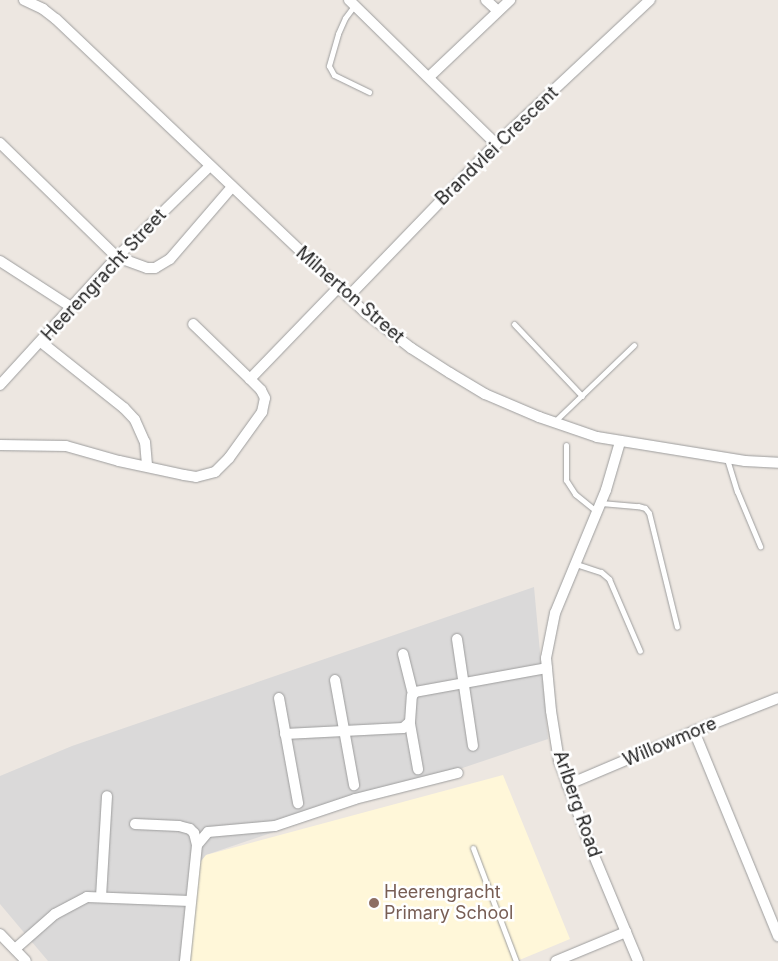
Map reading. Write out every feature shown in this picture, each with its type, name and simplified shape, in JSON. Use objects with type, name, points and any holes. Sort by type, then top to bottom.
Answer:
[{"type":"street","name":"Milnerton Street","points":[[24,0],[43,9],[56,19],[348,297],[386,330],[450,373],[485,394],[554,422],[620,442],[760,464],[778,463]]},
{"type":"street","points":[[486,0],[498,11]]},
{"type":"street","points":[[429,77],[510,0]]},
{"type":"street","name":"Brandvlei Crescent","points":[[348,297],[496,144],[650,0]]},
{"type":"street","points":[[352,3],[496,144]]},
{"type":"street","points":[[0,143],[117,257],[152,269],[165,263],[185,244],[232,187]]},
{"type":"street","name":"Heerengracht Street","points":[[0,384],[42,342],[117,257],[210,166]]},
{"type":"street","points":[[0,261],[71,307]]},
{"type":"street","points":[[250,379],[338,288]]},
{"type":"street","points":[[0,446],[66,446],[119,461],[196,477],[206,475],[221,466],[264,408],[264,394],[193,324]]},
{"type":"street","points":[[42,342],[124,408],[135,420],[145,442],[147,466]]},
{"type":"street","name":"Arlberg Road","points":[[620,442],[599,508],[551,627],[548,640],[547,668],[559,761],[567,786],[638,961]]},
{"type":"street","points":[[456,639],[472,746]]},
{"type":"street","points":[[403,654],[413,694],[410,724],[418,769]]},
{"type":"street","points":[[413,694],[547,668]]},
{"type":"street","points":[[335,680],[354,785]]},
{"type":"street","points":[[279,698],[298,802]]},
{"type":"street","name":"Willowmore","points":[[567,786],[694,730],[776,699]]},
{"type":"street","points":[[285,734],[399,729],[410,724]]},
{"type":"street","points":[[694,730],[778,936]]},
{"type":"street","points":[[196,845],[208,832],[275,826],[355,799],[458,773]]},
{"type":"street","points":[[100,897],[107,796]]},
{"type":"street","points":[[135,824],[179,826],[190,829],[194,833],[196,845],[185,961]]},
{"type":"street","points":[[15,949],[44,922],[66,907],[87,897],[190,901]]},
{"type":"street","points":[[556,961],[626,932]]},
{"type":"street","points":[[0,934],[26,961]]},
{"type":"lane","points":[[352,3],[338,34],[329,66],[334,75],[369,92]]},
{"type":"lane","points":[[514,324],[582,396]]},
{"type":"lane","points":[[554,422],[634,345]]},
{"type":"lane","points":[[566,445],[566,480],[575,494],[599,508],[638,506],[645,508],[649,513],[677,627]]},
{"type":"lane","points":[[727,458],[737,491],[760,546]]},
{"type":"lane","points":[[575,564],[601,572],[609,579],[640,651]]},
{"type":"lane","points":[[473,848],[516,961]]},
{"type":"shaded area","points":[[534,587],[548,739],[206,855],[188,961],[48,961],[0,904],[0,776],[72,746]]},
{"type":"shaded area","name":"Heerengracht Primary School","points":[[503,775],[570,939],[517,961],[188,961],[196,867],[206,855]]},
{"type":"place","name":"Heerengracht Primary School","points":[[374,903]]}]
